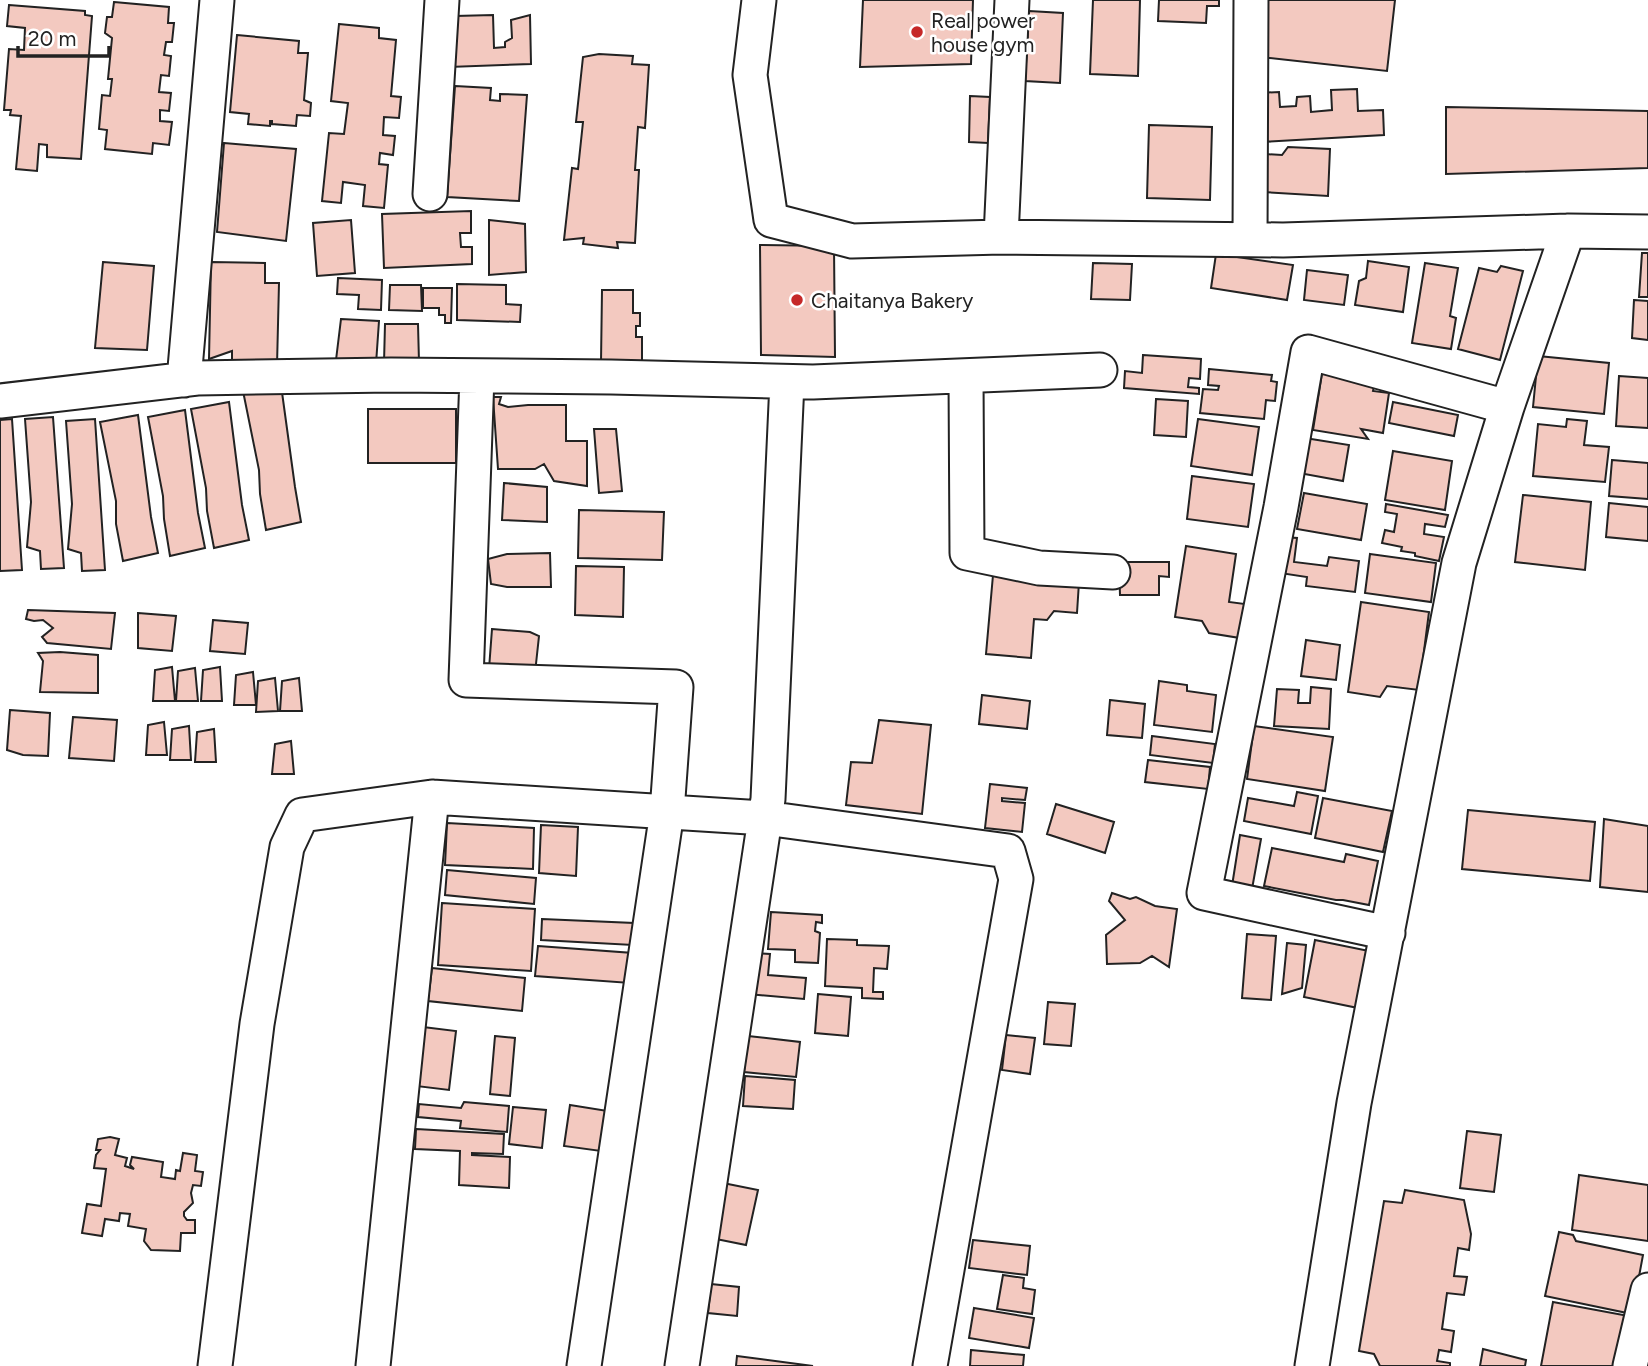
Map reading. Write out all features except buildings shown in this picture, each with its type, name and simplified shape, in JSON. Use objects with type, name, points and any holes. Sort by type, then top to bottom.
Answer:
[{"type":"street","points":[[184,380],[217,0]]},
{"type":"street","points":[[430,194],[442,0]]},
{"type":"street","points":[[759,0],[750,75],[771,220],[852,241],[1001,237],[1310,239],[1568,231],[1648,232]]},
{"type":"street","points":[[1001,237],[1012,0]]},
{"type":"street","points":[[1250,239],[1251,0]]},
{"type":"street","points":[[1312,1366],[1354,1103],[1460,563],[1507,407],[1568,231]]},
{"type":"street","points":[[1388,933],[1204,893],[1281,508],[1308,352],[1507,407]]},
{"type":"street","points":[[0,401],[184,380],[391,375],[787,382],[1100,370]]},
{"type":"street","points":[[477,376],[466,680],[676,687],[667,812],[584,1366]]},
{"type":"street","points":[[966,376],[967,553],[1039,568],[1113,572]]},
{"type":"street","points":[[682,1366],[769,785],[787,382]]},
{"type":"street","points":[[373,1366],[432,797]]},
{"type":"street","points":[[215,1366],[257,1024],[287,847],[302,815],[432,797],[765,818],[1008,851],[1016,879],[930,1366]]},
{"type":"street","points":[[1630,1366],[1648,1290]]},
{"type":"place","name":"Real power house gym","points":[[917,32]]},
{"type":"place","name":"Chaitanya Bakery","points":[[797,300]]}]
